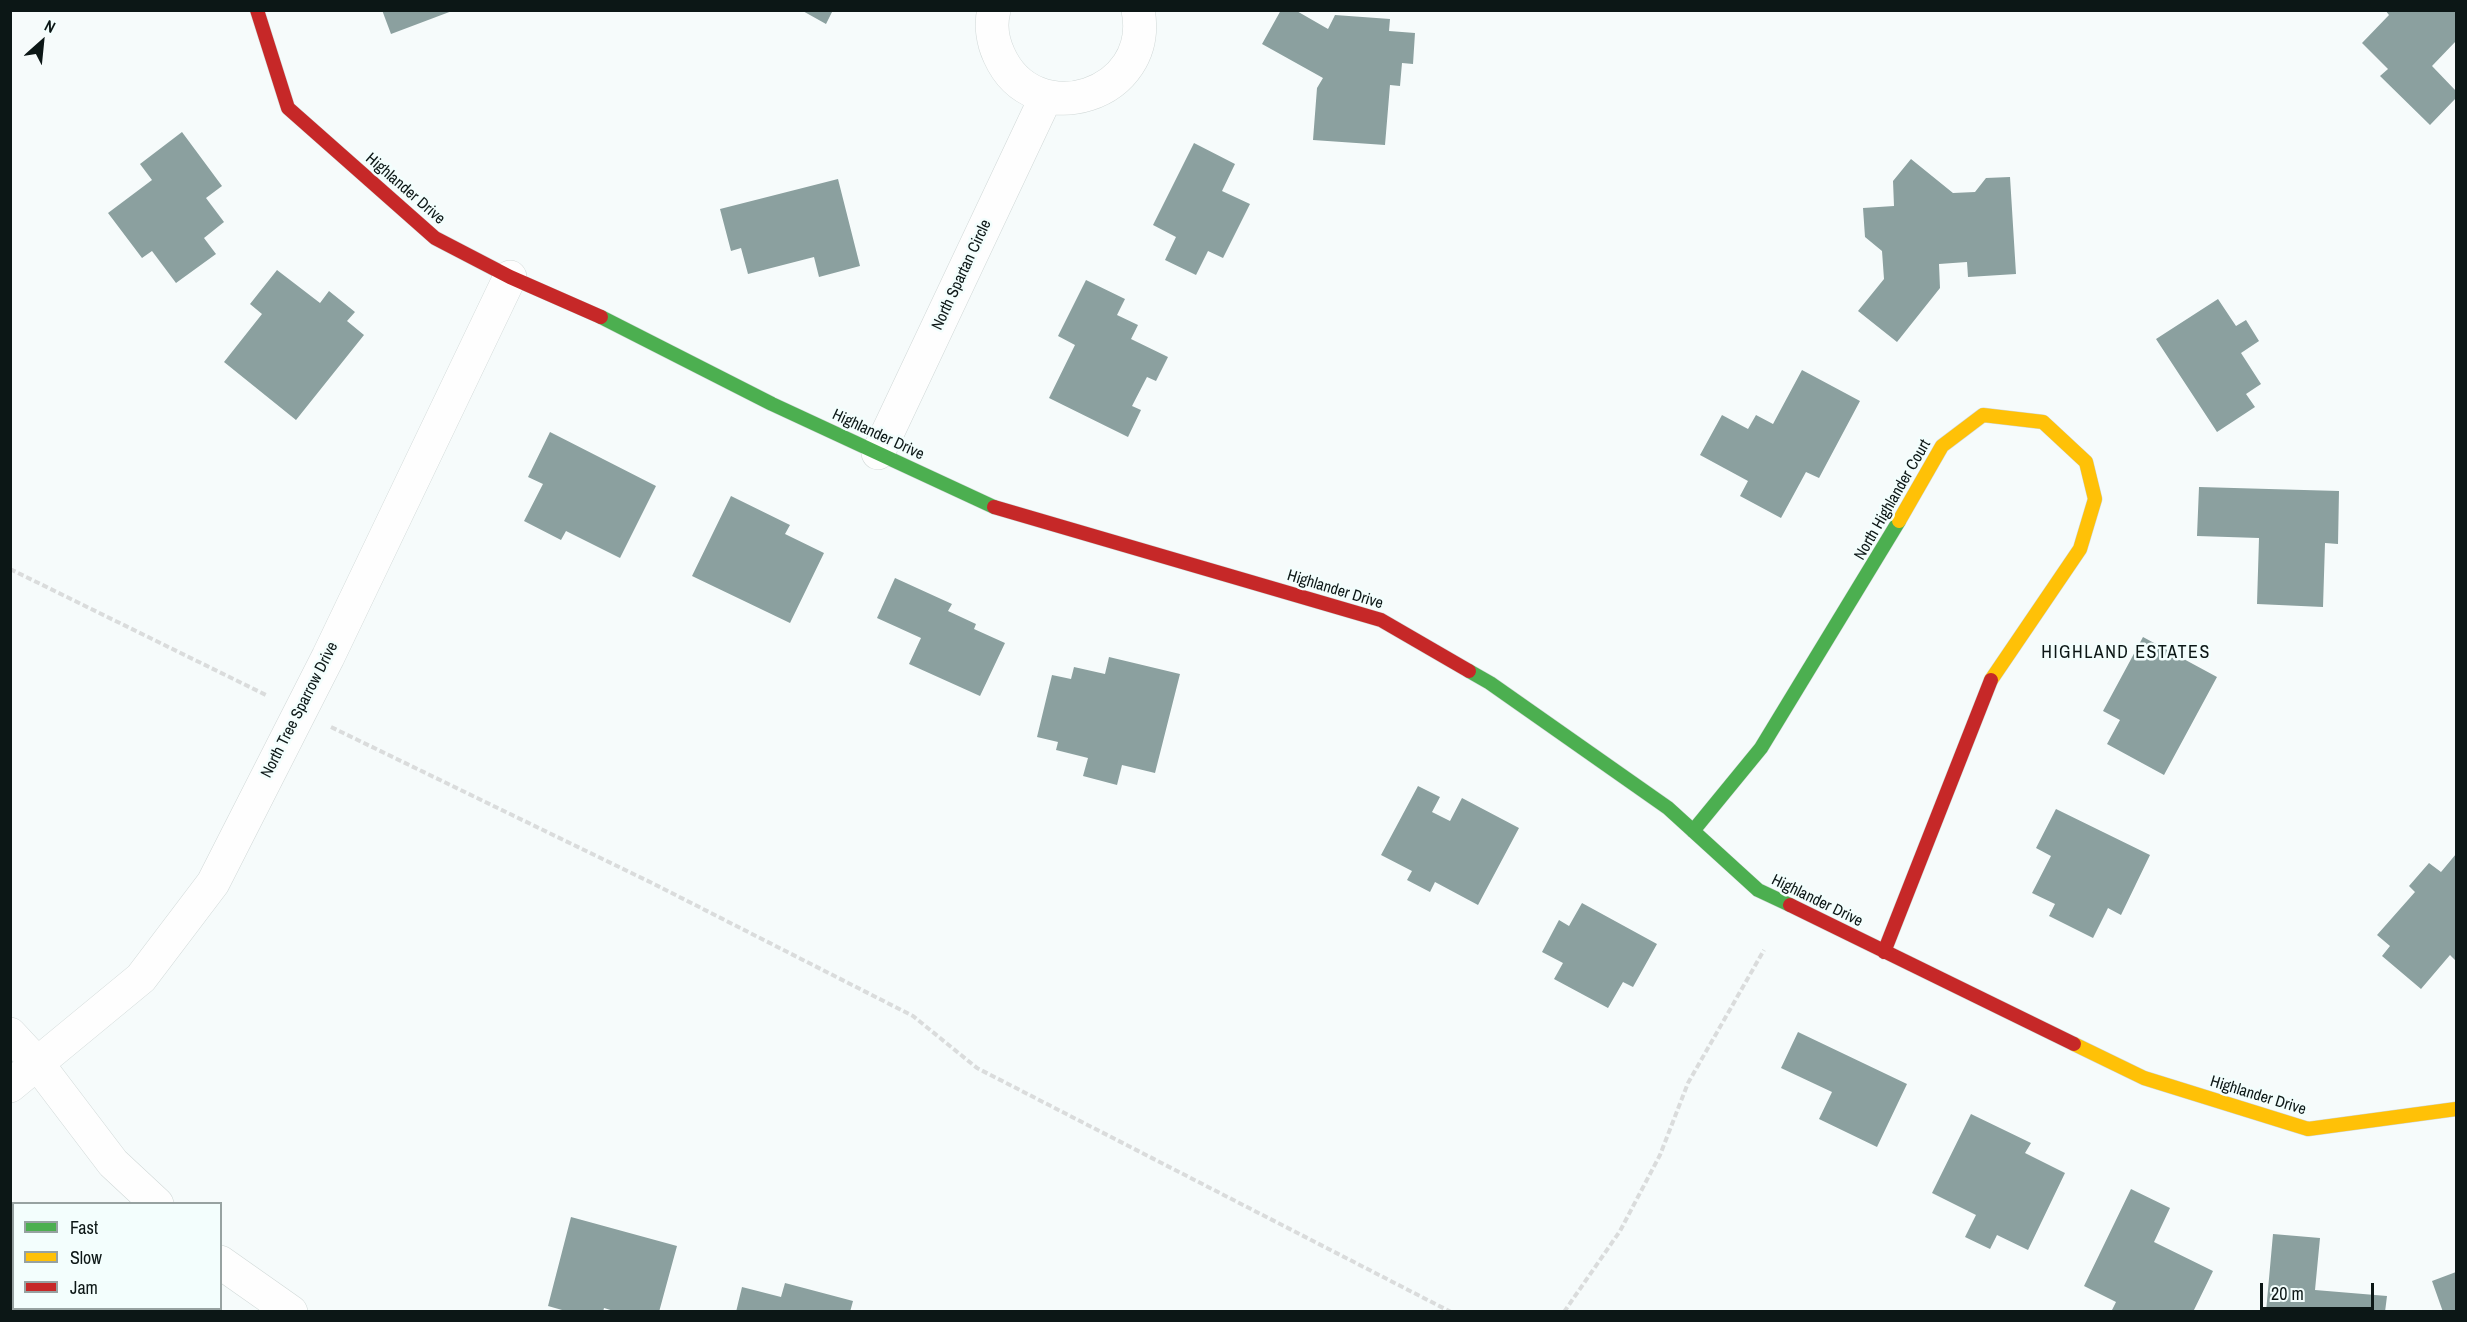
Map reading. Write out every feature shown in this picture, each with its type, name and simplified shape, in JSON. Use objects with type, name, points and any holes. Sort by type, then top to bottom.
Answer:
[{"type":"street","name":"Highlander Drive","points":[[257,10],[288,108],[435,238],[510,277],[585,309],[772,404],[1002,511],[1381,620],[1490,683],[1668,808],[1758,890],[2144,1078],[2308,1129],[2457,1109]]},
{"type":"street","points":[[994,10],[992,17],[994,43],[1004,67],[1023,86],[1046,97],[1069,99],[1092,95],[1112,84],[1128,67],[1138,47],[1141,23],[1138,10]]},
{"type":"street","name":"North Spartan Circle","points":[[878,453],[1046,97]]},
{"type":"street","name":"North Tree Sparrow Drive","points":[[10,1086],[141,978],[213,883],[300,712],[510,277]]},
{"type":"street","name":"North Highlander Court","points":[[1693,831],[1761,748],[1866,579],[1942,446],[1983,415],[2043,422],[2086,462],[2095,499],[2079,549],[1992,676],[1884,952]]},
{"type":"street","points":[[10,1034],[37,1063],[113,1163],[156,1202]]},
{"type":"street","points":[[222,1263],[291,1311]]},
{"type":"path","points":[[10,569],[652,883],[914,1016],[977,1068],[1451,1311]]},
{"type":"path","points":[[1564,1311],[1620,1232],[1660,1155],[1688,1083],[1764,950]]},
{"type":"building","points":[[382,10],[452,10],[452,11],[391,34]]},
{"type":"building","points":[[801,10],[833,10],[826,24]]},
{"type":"building","points":[[1281,10],[1295,10],[1328,29],[1335,15],[1390,19],[1389,31],[1415,33],[1413,64],[1402,63],[1400,86],[1390,85],[1385,145],[1313,140],[1317,88],[1323,78],[1262,44]]},
{"type":"building","points":[[2385,10],[2456,10],[2456,41],[2432,66],[2456,91],[2456,98],[2430,125],[2380,76],[2388,69],[2362,43],[2389,15]]},
{"type":"building","points":[[182,132],[222,186],[206,198],[224,222],[204,238],[216,254],[176,283],[152,251],[142,258],[108,213],[152,180],[140,164]]},
{"type":"building","points":[[1194,143],[1235,164],[1222,191],[1250,204],[1223,258],[1208,251],[1196,275],[1165,260],[1176,237],[1153,225]]},
{"type":"building","points":[[1911,159],[1953,193],[1975,192],[1986,178],[2010,177],[2016,274],[1968,277],[1967,262],[1939,264],[1940,288],[1897,342],[1858,311],[1884,279],[1882,251],[1865,237],[1863,208],[1894,206],[1893,181]]},
{"type":"building","points":[[838,179],[860,266],[819,277],[814,257],[748,274],[741,248],[731,251],[720,209]]},
{"type":"building","points":[[277,270],[320,303],[329,291],[355,312],[347,321],[364,335],[296,420],[224,362],[262,314],[250,304]]},
{"type":"building","points":[[1086,280],[1125,299],[1117,315],[1138,325],[1131,339],[1168,357],[1156,381],[1147,377],[1132,406],[1141,410],[1128,437],[1049,398],[1075,345],[1058,336]]},
{"type":"building","points":[[2218,299],[2236,326],[2246,320],[2259,341],[2241,353],[2261,384],[2246,394],[2255,407],[2217,432],[2156,339]]},
{"type":"building","points":[[1802,370],[1860,401],[1819,478],[1806,472],[1781,518],[1740,496],[1748,481],[1700,455],[1722,415],[1748,429],[1756,415],[1773,424]]},
{"type":"building","points":[[550,432],[656,486],[620,558],[566,531],[561,540],[524,521],[543,484],[528,477]]},
{"type":"building","points":[[2199,487],[2339,491],[2338,544],[2325,543],[2323,607],[2257,604],[2259,538],[2197,536]]},
{"type":"building","points":[[731,496],[790,525],[785,534],[824,553],[790,623],[692,576]]},
{"type":"building","points":[[895,578],[952,604],[948,611],[976,624],[974,629],[1005,643],[980,696],[909,664],[921,638],[877,618]]},
{"type":"building","points":[[2143,637],[2217,677],[2164,775],[2107,744],[2120,720],[2103,711]]},
{"type":"building","points":[[1109,657],[1180,674],[1155,773],[1122,765],[1117,785],[1083,776],[1088,758],[1056,750],[1058,742],[1037,737],[1052,675],[1071,679],[1074,667],[1105,674]]},
{"type":"building","points":[[1418,786],[1440,797],[1432,812],[1450,821],[1462,798],[1519,828],[1478,905],[1435,882],[1430,892],[1407,880],[1412,871],[1381,855]]},
{"type":"building","points":[[2056,809],[2150,855],[2121,915],[2108,908],[2093,938],[2049,916],[2055,904],[2032,893],[2051,856],[2036,848]]},
{"type":"building","points":[[2456,854],[2456,961],[2450,955],[2421,989],[2382,956],[2390,946],[2377,935],[2415,892],[2409,886],[2429,863],[2441,872]]},
{"type":"building","points":[[1582,903],[1657,944],[1633,987],[1623,982],[1608,1008],[1554,979],[1563,963],[1542,952],[1559,920],[1569,926]]},
{"type":"building","points":[[1798,1032],[1907,1084],[1877,1147],[1819,1119],[1832,1092],[1781,1068]]},
{"type":"building","points":[[1971,1114],[2031,1143],[2025,1153],[2065,1173],[2028,1250],[1997,1235],[1990,1249],[1965,1237],[1976,1215],[1932,1193]]},
{"type":"building","points":[[2131,1189],[2170,1208],[2154,1242],[2213,1271],[2193,1312],[2111,1312],[2116,1302],[2084,1286]]},
{"type":"building","points":[[571,1217],[677,1246],[659,1312],[617,1312],[604,1308],[603,1312],[569,1312],[548,1306]]},
{"type":"building","points":[[2273,1234],[2320,1238],[2315,1290],[2387,1296],[2385,1312],[2266,1312]]},
{"type":"building","points":[[2456,1272],[2456,1312],[2443,1312],[2432,1281]]},
{"type":"building","points":[[785,1283],[853,1301],[850,1312],[736,1312],[742,1287],[781,1297]]},
{"type":"traffic: fast","points":[[601,317],[772,404],[994,507]]},
{"type":"traffic: fast","points":[[1693,831],[1761,748],[1899,521]]},
{"type":"traffic: fast","points":[[1469,671],[1490,683],[1668,808],[1758,890],[1790,905]]},
{"type":"traffic: slow","points":[[1899,521],[1942,446],[1983,415],[2043,422],[2086,462],[2095,499],[2080,549],[1991,680]]},
{"type":"traffic: slow","points":[[2074,1044],[2144,1078],[2308,1129],[2456,1109]]},
{"type":"traffic: jam","points":[[257,10],[288,108],[435,238],[510,277],[601,317]]},
{"type":"traffic: jam","points":[[994,507],[1381,620],[1469,671]]},
{"type":"traffic: jam","points":[[1884,952],[1991,680]]},
{"type":"traffic: jam","points":[[1790,905],[2074,1044]]},
{"type":"district","name":"HIGHLAND ESTATES","points":[[2126,653]]}]
